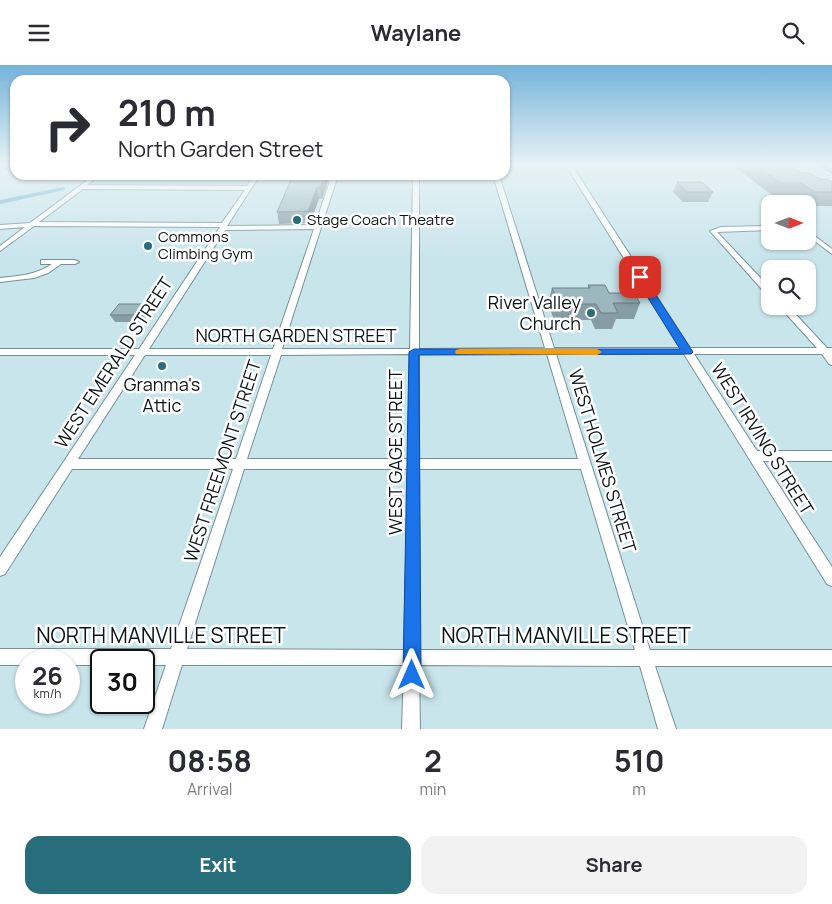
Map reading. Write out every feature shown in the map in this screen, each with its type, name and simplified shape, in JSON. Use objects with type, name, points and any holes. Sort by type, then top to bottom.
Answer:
[{"type":"street","points":[[0,249],[70,195]]},
{"type":"street","name":"WEST EMERALD STREET","points":[[0,569],[244,195]]},
{"type":"street","name":"WEST FREEMONT STREET","points":[[153,729],[328,195]]},
{"type":"street","name":"WEST GAGE STREET","points":[[411,729],[416,195]]},
{"type":"street","name":"WEST HOLMES STREET","points":[[502,195],[667,729]]},
{"type":"street","name":"WEST IRVING STREET","points":[[588,195],[832,579]]},
{"type":"street","points":[[0,227],[31,225],[318,227]]},
{"type":"street","points":[[761,228],[714,230],[713,233],[761,284]]},
{"type":"street","points":[[816,239],[832,251]]},
{"type":"street","points":[[44,262],[75,262]]},
{"type":"street","points":[[0,280],[34,277],[44,274],[58,262]]},
{"type":"street","points":[[792,315],[828,351],[832,362]]},
{"type":"street","name":"NORTH GARDEN STREET","points":[[1,353],[828,351]]},
{"type":"street","points":[[753,456],[832,456]]},
{"type":"street","points":[[68,464],[585,464]]},
{"type":"street","name":"NORTH MANVILLE STREET","points":[[0,657],[832,658]]},
{"type":"building","points":[[284,195],[314,195],[308,211],[277,212]]},
{"type":"building","points":[[588,285],[605,285],[609,293],[634,293],[640,303],[613,303],[618,313],[601,313],[596,304],[559,304],[552,288],[590,288]]},
{"type":"building","points":[[119,304],[145,304],[137,315],[110,315]]},
{"type":"waterway","points":[[0,202],[34,195]]},
{"type":"slow traffic","points":[[460,352],[597,352]]},
{"type":"place","name":"Stage Coach Theatre","points":[[297,220]]},
{"type":"place","name":"Commons Climbing Gym","points":[[148,246]]},
{"type":"place","name":"River Valley Church","points":[[591,313]]},
{"type":"place","name":"Granma's Attic","points":[[162,366]]},
{"type":"route","points":[[412,675],[414,352],[688,352],[640,277]]}]
